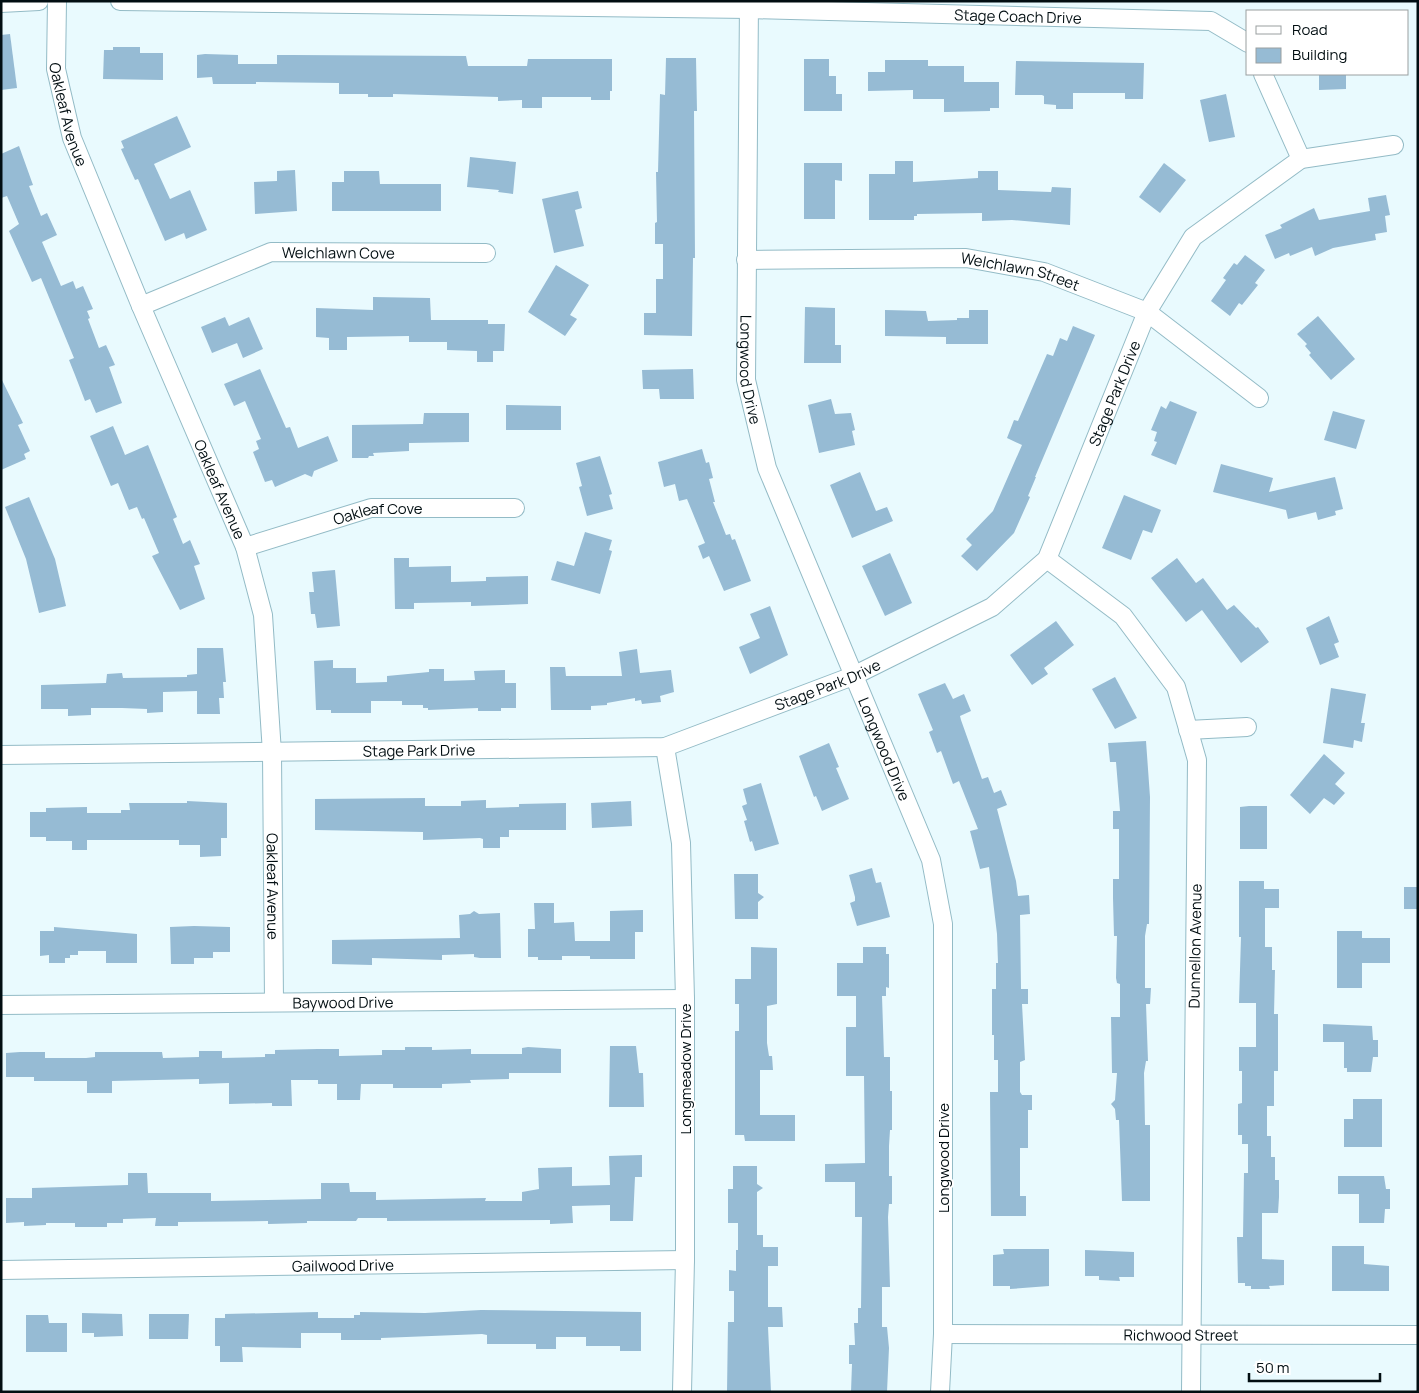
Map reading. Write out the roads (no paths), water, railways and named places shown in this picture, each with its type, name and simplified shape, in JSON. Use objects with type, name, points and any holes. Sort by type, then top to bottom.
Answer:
[{"type":"street","points":[[1,3],[39,1]]},
{"type":"street","name":"Oakleaf Avenue","points":[[57,1],[56,69],[72,138],[141,306],[245,547],[263,615],[272,753],[274,1002]]},
{"type":"street","name":"Stage Coach Drive","points":[[120,1],[749,5],[1211,21],[1246,43]]},
{"type":"street","name":"Longwood Drive","points":[[749,5],[746,380],[767,468],[931,860],[943,924],[942,1334],[940,1392]]},
{"type":"street","points":[[1263,75],[1301,159]]},
{"type":"street","name":"Stage Park Drive","points":[[1,756],[664,747],[853,676],[992,606],[1047,559],[1147,312],[1193,237],[1301,159],[1394,146]]},
{"type":"street","name":"Welchlawn Cove","points":[[141,306],[271,252],[486,253]]},
{"type":"street","name":"Welchlawn Street","points":[[746,260],[966,258],[1044,272],[1147,312],[1259,398]]},
{"type":"street","name":"Oakleaf Cove","points":[[245,547],[371,508],[515,508]]},
{"type":"street","name":"Dunnellon Avenue","points":[[1047,559],[1124,616],[1176,687],[1197,760],[1190,1392]]},
{"type":"street","points":[[1188,730],[1248,727]]},
{"type":"street","name":"Longmeadow Drive","points":[[664,747],[681,842],[685,999],[685,1260],[682,1392]]},
{"type":"street","name":"Baywood Drive","points":[[1,1005],[685,999]]},
{"type":"street","name":"Gailwood Drive","points":[[1,1270],[685,1260]]},
{"type":"street","name":"Richwood Street","points":[[942,1334],[1418,1335]]}]
